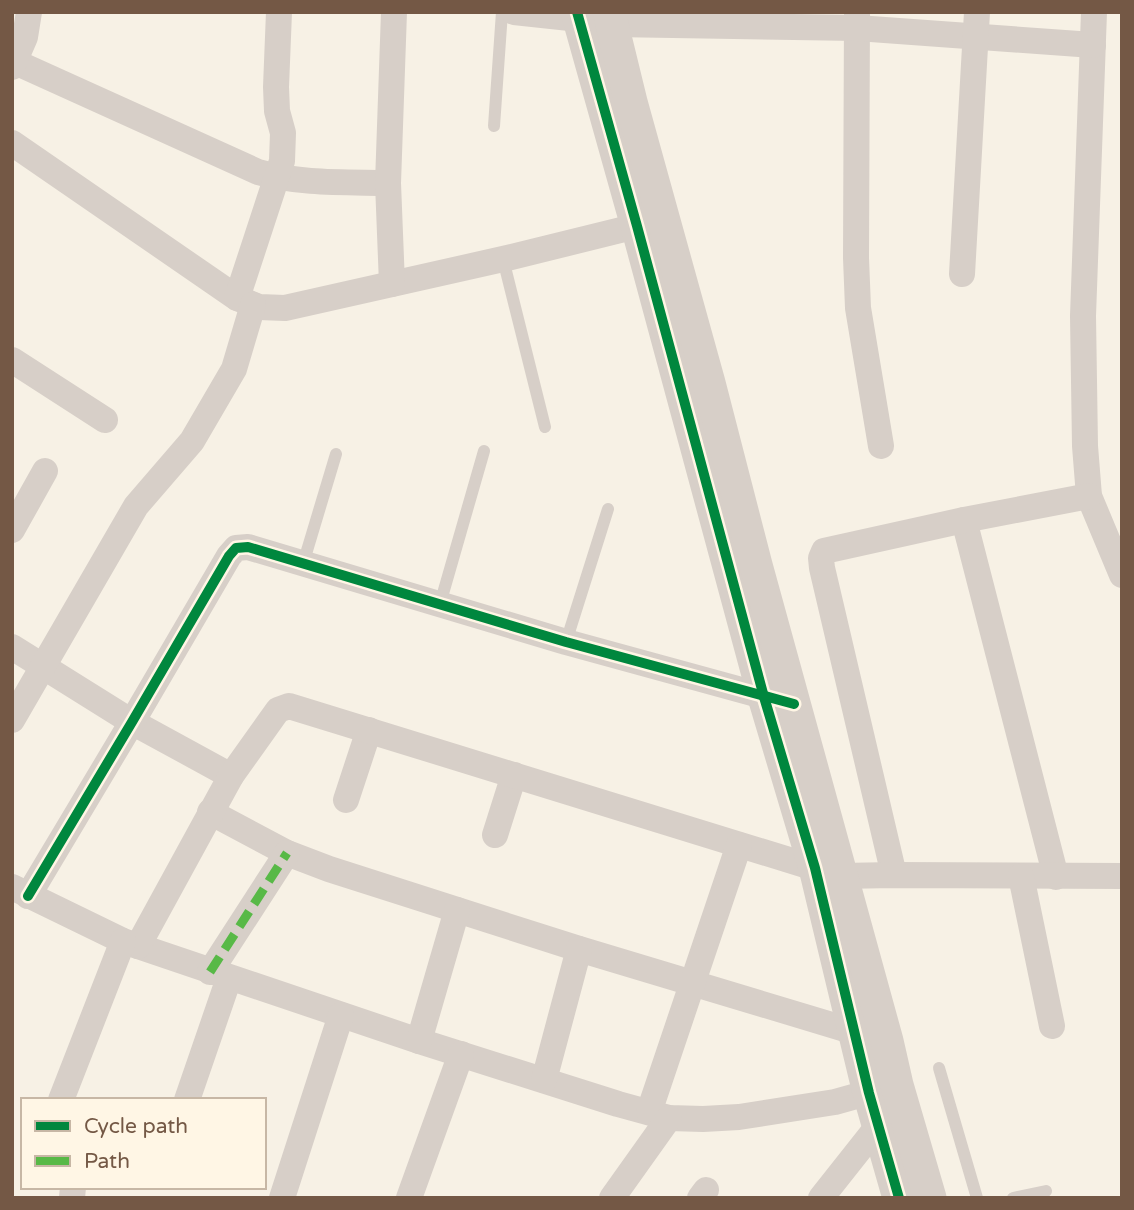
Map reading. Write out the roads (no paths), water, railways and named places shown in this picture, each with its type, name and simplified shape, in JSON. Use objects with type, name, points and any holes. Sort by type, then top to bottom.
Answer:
[{"type":"street","points":[[12,720],[136,506],[192,441],[234,369],[245,301],[282,161],[283,133],[277,111],[276,87],[279,12]]},
{"type":"street","points":[[392,284],[388,183],[394,12]]},
{"type":"street","points":[[514,12],[594,17],[976,24],[1093,45]]},
{"type":"street","points":[[1094,12],[1083,316],[1085,446],[1088,496],[1122,575]]},
{"type":"street","points":[[28,13],[25,37],[13,65],[258,172],[299,181],[388,183]]},
{"type":"street","points":[[594,17],[637,226],[828,872],[887,1041],[878,1126],[899,1198]]},
{"type":"street","points":[[594,17],[631,102],[709,383],[756,565],[779,700]]},
{"type":"street","points":[[857,20],[858,308],[881,446]]},
{"type":"street","points":[[962,274],[976,24]]},
{"type":"street","points":[[17,155],[245,301],[260,307],[285,308],[637,226]]},
{"type":"street","points":[[12,360],[105,420]]},
{"type":"street","points":[[12,530],[45,471]]},
{"type":"street","points":[[894,875],[821,558],[824,551],[1088,496]]},
{"type":"street","points":[[964,520],[1056,877]]},
{"type":"street","points":[[779,700],[565,642],[248,547],[236,548],[132,722],[20,891],[130,944],[419,1041],[659,1115],[739,1117],[835,1102],[883,1089]]},
{"type":"street","points":[[12,647],[132,722],[230,776]]},
{"type":"street","points":[[62,1098],[130,944],[230,776],[278,710],[289,706],[828,872],[894,875],[1122,876]]},
{"type":"street","points":[[346,800],[369,730]]},
{"type":"street","points":[[495,835],[514,775]]},
{"type":"street","points":[[210,812],[287,853],[329,869],[579,949],[855,1032]]},
{"type":"street","points":[[612,1198],[659,1115],[692,983],[739,845]]},
{"type":"street","points":[[188,1098],[219,975],[287,853]]},
{"type":"street","points":[[828,872],[855,1032],[930,1198]]},
{"type":"street","points":[[1020,876],[1052,1026]]},
{"type":"street","points":[[419,1041],[457,910]]},
{"type":"street","points":[[544,1080],[579,949]]},
{"type":"street","points":[[282,1198],[341,1015]]},
{"type":"street","points":[[409,1198],[461,1054]]},
{"type":"street","points":[[821,1198],[878,1126]]},
{"type":"lane","points":[[494,126],[502,12]]},
{"type":"lane","points":[[503,259],[545,426]]},
{"type":"lane","points":[[440,604],[484,451]]},
{"type":"lane","points":[[303,564],[336,454]]},
{"type":"lane","points":[[565,642],[608,509]]},
{"type":"lane","points":[[939,1068],[976,1198]]},
{"type":"lane","points":[[1013,1198],[1046,1191]]}]
